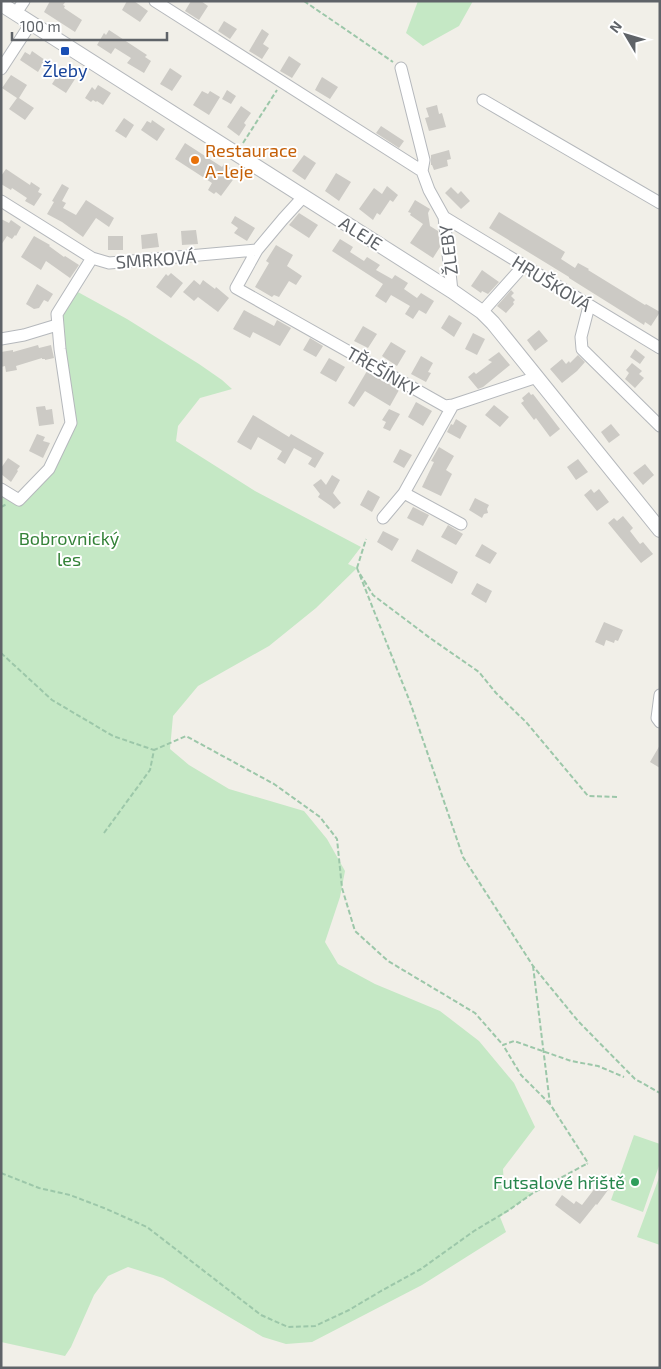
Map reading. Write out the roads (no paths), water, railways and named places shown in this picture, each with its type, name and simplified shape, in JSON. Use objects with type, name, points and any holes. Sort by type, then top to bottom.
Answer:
[{"type":"street","points":[[16,14],[24,1]]},
{"type":"street","points":[[155,1],[422,171]]},
{"type":"street","name":"ALEJE","points":[[1,4],[304,196],[482,312],[537,376],[660,530]]},
{"type":"street","points":[[1,69],[31,23]]},
{"type":"street","name":"ŽLEBY","points":[[401,68],[424,160],[422,171],[429,190],[444,217],[452,291]]},
{"type":"street","points":[[483,100],[660,203]]},
{"type":"street","points":[[258,250],[304,196]]},
{"type":"street","name":"SMRKOVÁ","points":[[1,201],[92,258],[109,263],[258,250]]},
{"type":"street","name":"HRUŠKOVÁ","points":[[444,217],[660,348]]},
{"type":"street","name":"TŘEŠÍNKY","points":[[258,250],[236,288],[420,393],[445,406],[453,405]]},
{"type":"street","points":[[1,489],[19,500],[49,469],[71,423],[57,314],[92,258]]},
{"type":"street","points":[[482,312],[524,265]]},
{"type":"street","points":[[589,306],[581,337],[582,348],[660,426]]},
{"type":"street","points":[[1,339],[24,335],[57,325]]},
{"type":"street","points":[[384,518],[404,493],[453,405],[537,376]]},
{"type":"street","points":[[404,493],[461,524]]},
{"type":"street","points":[[660,695],[657,718],[660,722]]},
{"type":"place","name":"Žleby","points":[[65,51]]},
{"type":"place","name":"Restaurace A-leje","points":[[195,160]]},
{"type":"place","name":"Futsalové hřiště","points":[[635,1182]]},
{"type":"park label","name":"Bobrovnický les","points":[[69,548]]}]
